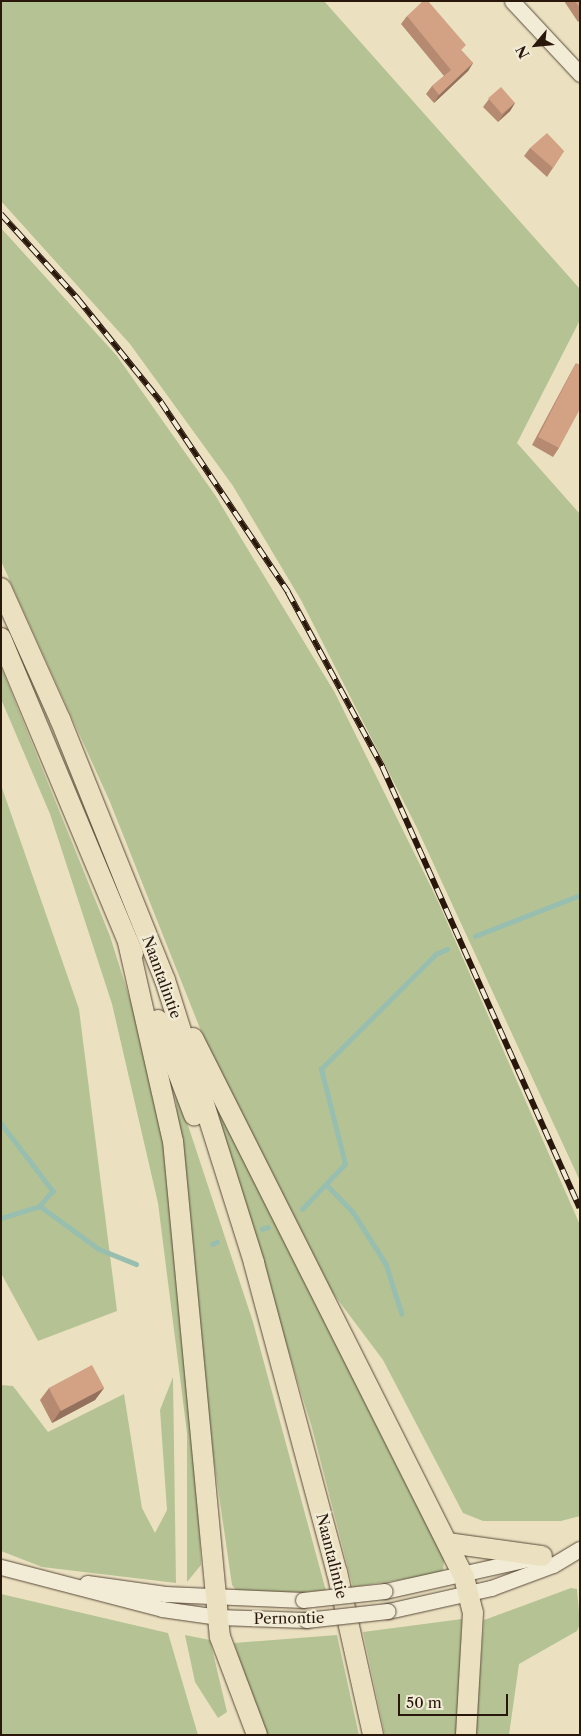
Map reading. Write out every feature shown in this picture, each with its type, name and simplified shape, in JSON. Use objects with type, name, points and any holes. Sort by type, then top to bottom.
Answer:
[{"type":"main road","name":"Naantalintie","points":[[1,588],[64,728],[165,980],[254,1263],[337,1572],[372,1735]]},
{"type":"main road","name":"Naantalintie","points":[[1,638],[128,942],[285,1379]]},
{"type":"main road","points":[[128,942],[173,1141],[193,1317],[220,1637],[257,1735]]},
{"type":"main road","points":[[165,980],[448,1543],[467,1585],[466,1735]]},
{"type":"main road","points":[[448,1543],[542,1556]]},
{"type":"street","points":[[512,1],[580,74]]},
{"type":"street","name":"Pernontie","points":[[53,1579],[216,1597],[303,1600],[467,1585],[537,1571],[579,1550]]},
{"type":"street","name":"Pernontie","points":[[1,1567],[53,1579],[105,1597],[218,1617],[306,1620],[388,1611],[467,1585],[542,1556],[579,1550]]},
{"type":"green space","points":[[1,1],[324,1],[580,289],[580,320],[517,443],[580,514],[580,1181],[416,826],[301,600],[233,486],[130,344],[1,201]]},
{"type":"green space","points":[[1,228],[117,356],[215,495],[335,693],[437,899],[580,1225],[580,1516],[561,1521],[483,1521],[463,1513],[383,1360],[332,1292],[203,1036],[110,802],[1,561]]},
{"type":"green space","points":[[1,667],[110,936],[145,1047],[165,1146],[197,1467],[201,1565],[187,1582],[187,1433],[158,1203],[112,1004],[50,814],[1,699]]},
{"type":"green space","points":[[1,785],[79,1009],[117,1311],[38,1341],[1,1273]]},
{"type":"green space","points":[[174,1083],[253,1322],[326,1591],[274,1593],[236,1590],[232,1585],[213,1454]]},
{"type":"green space","points":[[208,1088],[444,1558],[443,1573],[353,1587],[312,1428]]},
{"type":"green space","points":[[173,1377],[176,1583],[42,1567],[1,1551],[1,1385],[13,1386],[48,1432],[124,1394],[142,1508],[155,1533],[167,1510],[160,1410]]},
{"type":"green space","points":[[571,1588],[577,1589],[580,1624],[577,1631],[519,1664],[509,1735],[475,1735],[484,1620]]},
{"type":"green space","points":[[1,1594],[168,1633],[198,1735],[1,1735]]},
{"type":"green space","points":[[462,1619],[457,1735],[385,1735],[363,1632]]},
{"type":"green space","points":[[185,1635],[210,1640],[227,1712],[218,1718],[195,1682]]},
{"type":"green space","points":[[337,1635],[359,1735],[264,1735],[234,1643]]},
{"type":"building","points":[[423,1],[428,1],[466,45],[461,50],[473,63],[439,95],[432,86],[451,70],[407,16]]},
{"type":"building","points":[[575,1],[580,1],[580,8]]},
{"type":"building","points":[[501,87],[515,103],[502,114],[488,98]]},
{"type":"building","points":[[547,133],[564,151],[553,168],[530,148]]},
{"type":"building","points":[[576,363],[580,365],[580,409],[559,448],[538,437]]},
{"type":"building","points":[[92,1365],[104,1388],[61,1411],[49,1388]]},
{"type":"waterway","points":[[475,936],[580,895]]},
{"type":"waterway","points":[[302,1209],[345,1164],[321,1069],[436,954],[447,949]]},
{"type":"waterway","points":[[1,1123],[53,1191],[40,1206],[99,1249],[136,1264]]},
{"type":"waterway","points":[[327,1185],[353,1212],[386,1264],[402,1314]]},
{"type":"waterway","points":[[1,1218],[40,1206]]},
{"type":"waterway","points":[[262,1229],[268,1227]]},
{"type":"waterway","points":[[212,1244],[217,1242]]},
{"type":"railway","points":[[1,214],[78,299],[161,402],[288,592],[383,768],[580,1208]]}]
